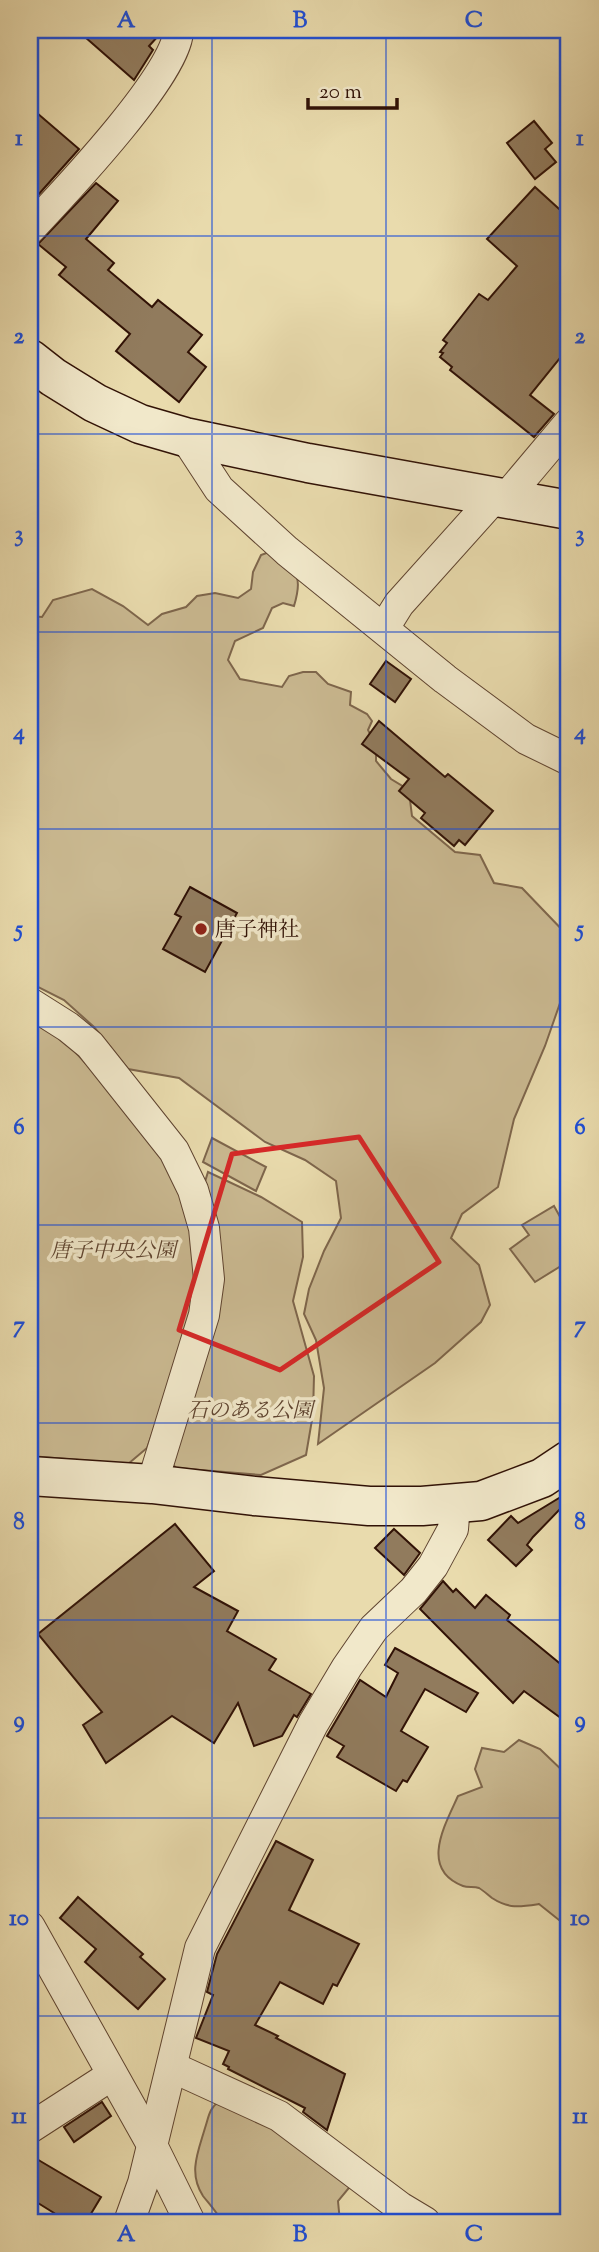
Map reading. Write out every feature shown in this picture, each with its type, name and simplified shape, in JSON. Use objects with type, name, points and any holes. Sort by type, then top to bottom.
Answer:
[{"type":"street","points":[[30,229],[90,166],[162,71],[173,54],[178,30]]},
{"type":"street","points":[[30,359],[95,403],[140,424],[185,438],[569,510]]},
{"type":"street","points":[[384,628],[399,604],[569,423]]},
{"type":"street","points":[[185,438],[219,489],[287,551],[445,679],[526,739],[569,760]]},
{"type":"street","points":[[30,1003],[68,1027],[90,1045],[166,1141],[193,1191],[204,1227],[209,1279],[204,1315],[152,1484]]},
{"type":"street","points":[[30,1476],[152,1484],[369,1506],[455,1504],[481,1501],[510,1492],[542,1478],[569,1460]]},
{"type":"street","points":[[129,2222],[143,2183],[200,1948],[306,1736],[374,1628],[414,1590],[433,1566],[453,1529],[455,1504]]},
{"type":"street","points":[[30,1927],[151,2143],[190,2222]]},
{"type":"street","points":[[172,2067],[279,2116],[400,2207],[425,2222]]},
{"type":"street","points":[[30,2128],[112,2076]]},
{"type":"highlighted area","points":[[359,1137],[439,1262],[280,1370],[179,1330],[232,1154]]},
{"type":"green space","points":[[272,551],[295,574],[297,595],[294,606],[283,603],[272,608],[263,628],[235,641],[228,660],[240,679],[282,687],[289,676],[316,672],[328,684],[351,692],[350,705],[367,714],[372,721],[368,730],[376,745],[376,761],[391,779],[404,787],[410,800],[412,816],[455,852],[480,855],[494,883],[522,888],[569,937],[566,986],[545,1046],[514,1119],[498,1187],[462,1214],[451,1238],[479,1265],[490,1305],[481,1322],[435,1363],[318,1444],[324,1388],[316,1340],[304,1314],[309,1289],[341,1218],[336,1181],[305,1160],[265,1142],[179,1078],[128,1069],[94,1027],[64,1000],[30,983],[30,616],[42,617],[53,600],[92,589],[123,606],[148,625],[162,614],[186,607],[197,596],[215,593],[238,598],[251,589],[253,572],[261,555]]},
{"type":"green space","name":"唐子中央公園","points":[[30,1017],[67,1043],[145,1128],[182,1187],[197,1242],[198,1285],[184,1346],[147,1448],[128,1464],[30,1456]]},
{"type":"green space","points":[[212,1138],[266,1167],[256,1191],[203,1162]]},
{"type":"green space","name":"石のある公園","points":[[208,1172],[261,1197],[302,1222],[303,1257],[293,1301],[314,1376],[313,1414],[306,1455],[261,1475],[176,1468],[168,1458],[199,1362],[204,1185]]},
{"type":"green space","points":[[554,1206],[569,1233],[569,1261],[535,1282],[510,1249],[529,1235],[522,1225]]},
{"type":"green space","points":[[519,1740],[540,1749],[569,1777],[569,1928],[539,1904],[509,1906],[498,1902],[479,1888],[463,1886],[442,1869],[439,1858],[442,1833],[458,1796],[482,1787],[475,1769],[482,1748],[504,1752]]},
{"type":"green space","points":[[220,2101],[236,2105],[353,2183],[338,2201],[340,2222],[222,2222],[198,2187],[195,2171],[197,2154],[209,2116]]},
{"type":"building","points":[[77,30],[160,30],[149,46],[153,50],[134,80]]},
{"type":"building","points":[[30,107],[79,149],[30,204]]},
{"type":"building","points":[[534,121],[552,143],[545,149],[556,162],[535,179],[507,143]]},
{"type":"building","points":[[96,183],[118,201],[86,239],[114,263],[108,270],[152,307],[158,300],[202,335],[188,352],[206,367],[179,402],[116,351],[130,334],[59,275],[66,267],[38,244]]},
{"type":"building","points":[[535,187],[569,218],[569,347],[530,395],[554,414],[534,437],[450,370],[452,367],[440,357],[443,353],[440,352],[447,343],[443,340],[479,294],[488,300],[517,266],[487,239]]},
{"type":"building","points":[[386,661],[411,679],[395,702],[370,684]]},
{"type":"building","points":[[379,721],[445,777],[448,774],[493,811],[465,845],[459,840],[454,846],[421,818],[425,813],[399,791],[409,779],[362,744]]},
{"type":"building","name":"唐子神社","points":[[190,887],[237,913],[205,972],[163,949],[181,917],[175,914]]},
{"type":"building","points":[[559,1498],[564,1505],[533,1537],[527,1545],[532,1550],[516,1566],[488,1540],[511,1516],[518,1523]]},
{"type":"building","points":[[175,1524],[214,1571],[194,1587],[238,1611],[227,1631],[276,1659],[269,1670],[311,1694],[282,1736],[254,1746],[238,1703],[214,1743],[172,1716],[106,1763],[83,1725],[102,1712],[38,1634]]},
{"type":"building","points":[[394,1529],[420,1553],[404,1575],[375,1548]]},
{"type":"building","points":[[443,1581],[453,1592],[456,1589],[475,1608],[486,1595],[510,1615],[507,1620],[569,1671],[569,1724],[524,1691],[513,1703],[420,1609]]},
{"type":"building","points":[[395,1648],[478,1693],[466,1712],[425,1689],[401,1731],[428,1747],[407,1782],[403,1780],[396,1791],[337,1757],[344,1746],[327,1736],[360,1680],[386,1697],[398,1673],[385,1665]]},
{"type":"building","points":[[276,1841],[313,1860],[289,1910],[359,1944],[337,1986],[333,1984],[323,2004],[280,1982],[255,2025],[345,2074],[327,2130],[303,2112],[305,2108],[228,2069],[229,2067],[223,2064],[229,2051],[196,2038],[213,1995],[207,1992],[217,1954]]},
{"type":"building","points":[[78,1897],[143,1954],[140,1957],[165,1979],[138,2009],[85,1962],[96,1949],[60,1918]]},
{"type":"building","points":[[102,2102],[111,2116],[74,2142],[64,2127]]},
{"type":"building","points":[[30,2155],[101,2197],[86,2222],[48,2222],[54,2213],[30,2198]]},
{"type":"place","name":"唐子神社","points":[[201,929]]}]
